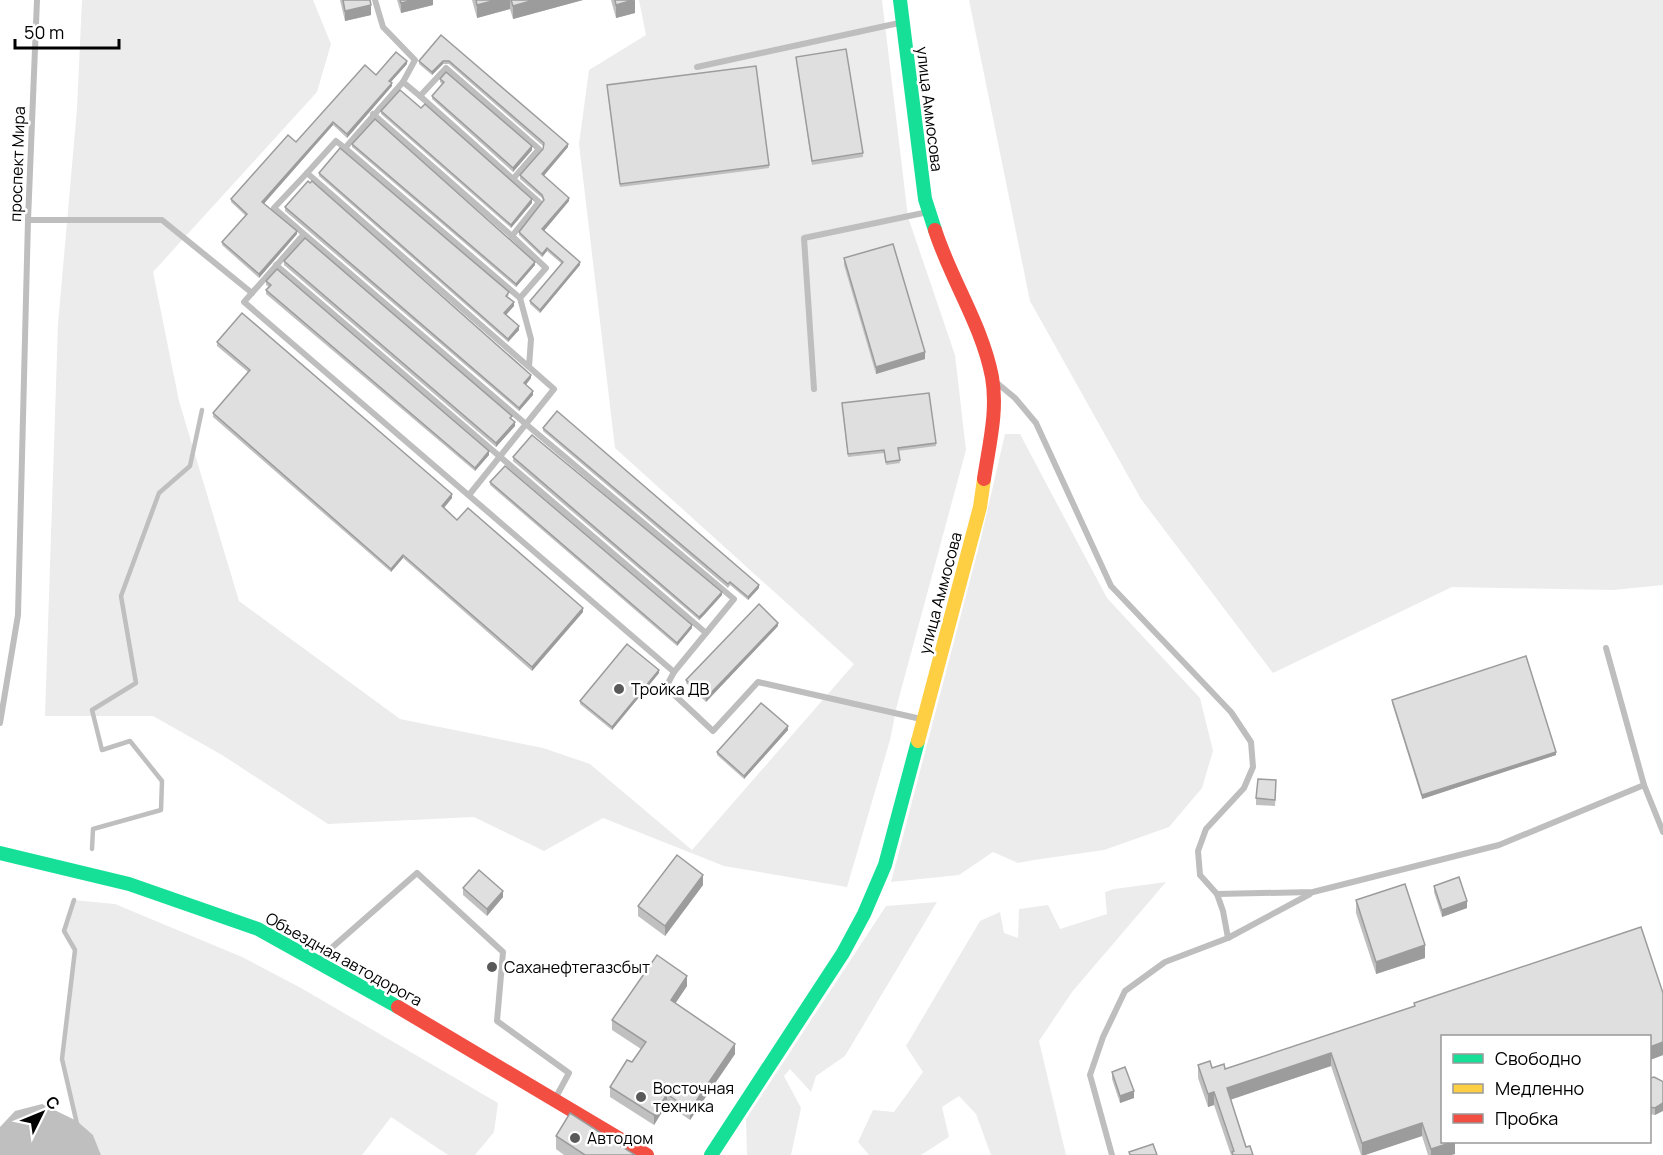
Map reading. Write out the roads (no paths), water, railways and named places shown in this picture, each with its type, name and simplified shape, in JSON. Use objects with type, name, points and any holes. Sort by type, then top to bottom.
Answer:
[{"type":"street","name":"улица Аммосова","points":[[711,1155],[843,953],[864,914],[885,865],[980,507],[994,417],[992,379],[985,349],[938,240],[924,199],[900,0]]},
{"type":"street","name":"Объездная автодорога","points":[[0,853],[129,884],[258,929],[318,961],[647,1155]]},
{"type":"lane","name":"проспект Мира","points":[[0,723],[18,615],[28,220],[38,0]]},
{"type":"lane","points":[[345,148],[403,82],[415,60],[383,27],[375,0]]},
{"type":"lane","points":[[697,66],[903,23]]},
{"type":"lane","points":[[420,96],[446,68],[538,149],[513,179]]},
{"type":"lane","points":[[403,82],[539,202],[512,236]]},
{"type":"lane","points":[[373,114],[546,268],[520,298]]},
{"type":"lane","points":[[529,368],[531,339],[520,298],[336,141],[274,208],[734,599],[674,672],[666,687],[713,730],[758,682],[924,719]]},
{"type":"lane","points":[[306,173],[554,389],[469,495]]},
{"type":"lane","points":[[814,389],[804,238],[929,212]]},
{"type":"lane","points":[[28,220],[162,220],[252,293]]},
{"type":"lane","points":[[304,234],[244,302],[674,672]]},
{"type":"lane","points":[[276,266],[706,633]]},
{"type":"lane","points":[[992,379],[1015,398],[1036,423],[1111,586],[1231,712],[1251,742],[1253,767],[1244,788],[1206,829],[1198,851],[1200,875],[1217,894],[1228,938]]},
{"type":"lane","points":[[1606,648],[1644,785],[1663,832]]},
{"type":"lane","points":[[1217,894],[1313,892],[1499,846],[1644,785]]},
{"type":"lane","points":[[318,961],[417,873],[502,952],[496,1021],[569,1073],[554,1101]]},
{"type":"lane","points":[[1112,1155],[1090,1075],[1102,1037],[1125,991],[1165,962],[1228,938],[1313,892]]},
{"type":"waterway","points":[[92,849],[93,829],[161,810],[162,781],[130,741],[102,750],[92,710],[136,683],[121,596],[159,493],[190,466],[202,410]]},
{"type":"waterway","points":[[74,900],[64,931],[75,950],[62,1059],[77,1124]]},
{"type":"place","name":"Тройка ДВ","points":[[619,689]]},
{"type":"place","name":"Саханефтегазсбыт","points":[[492,967]]},
{"type":"place","name":"Восточная техника","points":[[641,1097]]},
{"type":"place","name":"Автодом","points":[[575,1138]]}]
